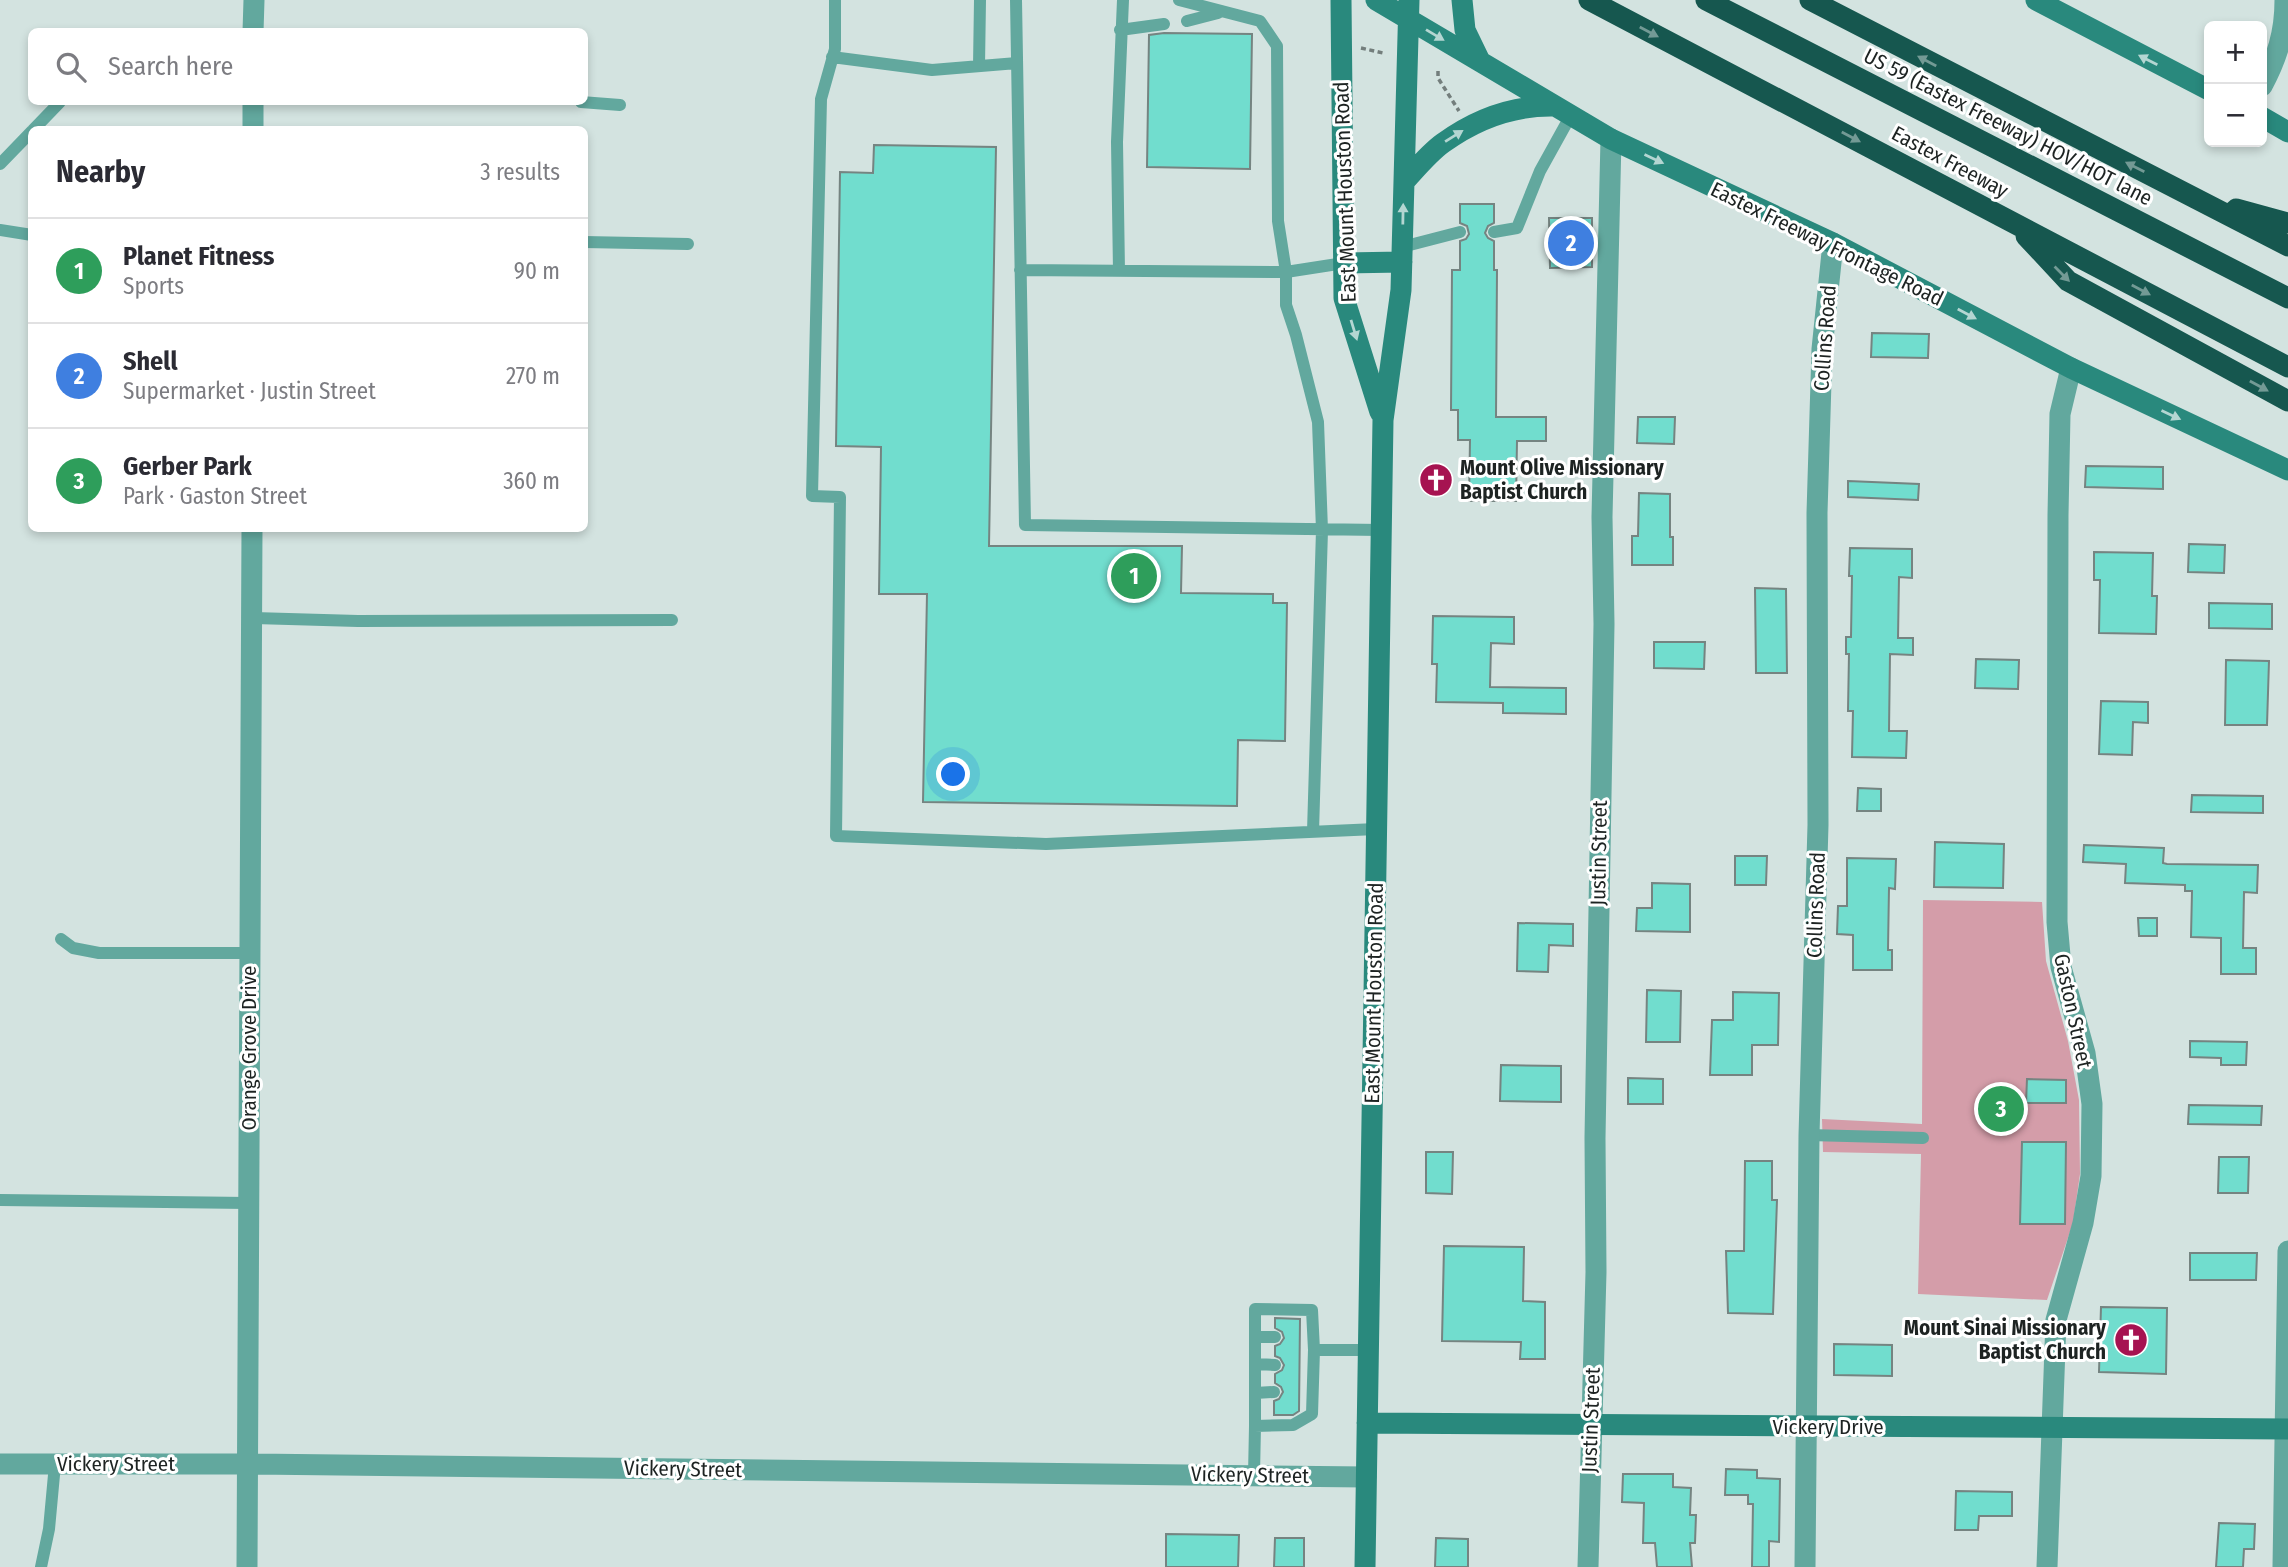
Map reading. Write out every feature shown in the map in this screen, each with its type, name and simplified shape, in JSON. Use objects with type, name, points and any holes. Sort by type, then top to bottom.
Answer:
[{"type":"highway","name":"Eastex Freeway","points":[[1589,0],[2288,367]]},
{"type":"highway","name":"US 59 (Eastex Freeway) HOV/HOT lane","points":[[1706,0],[2288,298]]},
{"type":"highway","points":[[1810,0],[2288,246]]},
{"type":"highway","points":[[2196,198],[2288,223]]},
{"type":"highway","points":[[2016,224],[2068,281],[2288,401]]},
{"type":"street","points":[[253,28],[254,0]]},
{"type":"street","name":"East Mount Houston Road","points":[[1341,0],[1344,298],[1383,420]]},
{"type":"street","name":"Eastex Freeway Frontage Road","points":[[1376,0],[1408,9],[1480,61],[1611,139],[1833,243],[2071,368],[2288,470]]},
{"type":"street","points":[[1462,0],[1465,30],[1480,61]]},
{"type":"street","points":[[2036,0],[2204,87]]},
{"type":"street","points":[[2263,84],[2277,58],[2283,35],[2284,0]]},
{"type":"street","name":"East Mount Houston Road","points":[[1365,1567],[1383,420],[1401,290],[1408,9]]},
{"type":"street","points":[[253,105],[253,126]]},
{"type":"street","points":[[1404,182],[1441,144],[1480,121],[1532,105],[1563,110]]},
{"type":"street","points":[[2267,120],[2288,132]]},
{"type":"street","name":"Justin Street","points":[[1588,1567],[1596,1272],[1595,1138],[1604,624],[1602,503],[1611,139]]},
{"type":"street","name":"Collins Road","points":[[1805,1567],[1809,1135],[1818,825],[1817,513],[1822,349],[1833,243]]},
{"type":"street","points":[[1344,263],[1402,254]]},
{"type":"street","name":"Gaston Street","points":[[2048,1567],[2056,1320],[2083,1223],[2091,1176],[2092,1104],[2085,1053],[2061,967],[2057,922],[2057,515],[2060,415],[2071,368]]},
{"type":"street","name":"Orange Grove Drive","points":[[247,1567],[252,532]]},
{"type":"street","points":[[2283,1567],[2288,1251]]},
{"type":"street","name":"Vickery Drive","points":[[1367,1423],[2287,1429]]},
{"type":"street","name":"Vickery Street","points":[[0,1464],[247,1464],[1366,1476]]},
{"type":"lane","points":[[835,0],[835,49],[821,99],[812,496],[840,497],[836,836],[1046,844],[1376,829]]},
{"type":"lane","points":[[979,66],[980,0]]},
{"type":"lane","points":[[1016,0],[1025,525],[1381,530]]},
{"type":"lane","points":[[1119,271],[1117,142],[1123,0]]},
{"type":"lane","points":[[1179,0],[1260,21],[1278,46],[1278,221],[1286,272],[1286,304],[1318,422],[1322,530],[1313,832]]},
{"type":"lane","points":[[1187,21],[1222,12]]},
{"type":"lane","points":[[1120,30],[1164,24]]},
{"type":"lane","points":[[832,57],[932,70],[1017,63]]},
{"type":"lane","points":[[588,103],[620,105]]},
{"type":"lane","points":[[36,126],[57,105]]},
{"type":"lane","points":[[1494,232],[1517,228],[1563,110]]},
{"type":"lane","points":[[0,164],[28,134]]},
{"type":"lane","points":[[0,230],[28,234]]},
{"type":"lane","points":[[1402,254],[1460,232]]},
{"type":"lane","points":[[588,242],[688,244]]},
{"type":"lane","points":[[1020,270],[1286,272],[1344,263]]},
{"type":"lane","points":[[252,618],[358,621],[672,620]]},
{"type":"lane","points":[[61,939],[73,948],[99,953],[250,953]]},
{"type":"lane","points":[[1809,1135],[1923,1138]]},
{"type":"lane","points":[[0,1200],[248,1203]]},
{"type":"lane","points":[[1254,1475],[1255,1309],[1312,1310],[1309,1341],[1314,1365],[1306,1392],[1312,1414],[1293,1425],[1255,1426]]},
{"type":"lane","points":[[1255,1337],[1275,1337]]},
{"type":"lane","points":[[1309,1341],[1368,1350]]},
{"type":"lane","points":[[1255,1364],[1275,1365]]},
{"type":"lane","points":[[1299,1365],[1314,1365]]},
{"type":"lane","points":[[1255,1393],[1274,1392]]},
{"type":"lane","points":[[41,1567],[49,1529],[55,1464]]},
{"type":"path","points":[[1356,47],[1383,53]]},
{"type":"path","points":[[1438,71],[1438,78]]},
{"type":"path","points":[[1431,74],[1438,78],[1464,118]]},
{"type":"shaded area","points":[[1923,900],[2042,902],[2046,961],[2068,1041],[2079,1100],[2080,1174],[2073,1223],[2047,1300],[1918,1294],[1921,1154],[1823,1152],[1822,1119],[1922,1124]]},
{"type":"building","points":[[1252,34],[1250,169],[1147,167],[1149,35]]},
{"type":"building","points":[[874,145],[996,147],[989,546],[1182,546],[1181,593],[1273,594],[1273,603],[1287,603],[1285,741],[1238,740],[1237,806],[923,802],[927,594],[879,594],[881,447],[836,446],[840,172],[873,173]]},
{"type":"building","points":[[1460,204],[1494,204],[1494,223],[1488,226],[1485,233],[1494,241],[1494,270],[1497,270],[1496,417],[1546,417],[1546,441],[1517,441],[1516,501],[1469,501],[1470,440],[1458,440],[1458,410],[1451,410],[1452,270],[1460,270],[1460,241],[1466,239],[1469,234],[1467,226],[1460,223]]},
{"type":"building","points":[[1549,218],[1592,218],[1592,267],[1550,268]]},
{"type":"building","points":[[1872,333],[1929,334],[1928,358],[1871,357]]},
{"type":"building","points":[[1638,417],[1675,417],[1674,444],[1637,443]]},
{"type":"building","points":[[2086,466],[2163,467],[2163,489],[2085,487]]},
{"type":"building","points":[[1848,481],[1919,484],[1918,500],[1848,497]]},
{"type":"building","points":[[1639,493],[1670,494],[1673,565],[1632,565],[1632,536],[1638,536]]},
{"type":"building","points":[[2189,544],[2225,545],[2224,573],[2188,572]]},
{"type":"building","points":[[1850,548],[1912,549],[1912,578],[1899,577],[1898,638],[1913,638],[1913,655],[1890,654],[1889,731],[1907,731],[1906,758],[1852,757],[1853,711],[1848,711],[1849,654],[1846,654],[1846,637],[1851,637]]},
{"type":"building","points":[[2094,552],[2153,553],[2152,596],[2157,596],[2156,634],[2099,633],[2100,580],[2094,580]]},
{"type":"building","points":[[1755,588],[1786,589],[1787,673],[1756,673]]},
{"type":"building","points":[[2209,603],[2272,604],[2272,629],[2209,628]]},
{"type":"building","points":[[1433,616],[1514,617],[1514,644],[1491,643],[1490,687],[1566,688],[1566,714],[1503,713],[1503,703],[1436,702],[1437,664],[1432,664]]},
{"type":"building","points":[[1654,642],[1705,642],[1704,669],[1654,668]]},
{"type":"building","points":[[1976,659],[2019,660],[2018,689],[1975,688]]},
{"type":"building","points":[[2226,660],[2269,661],[2267,725],[2225,725]]},
{"type":"building","points":[[2101,701],[2148,702],[2148,723],[2133,722],[2132,755],[2099,754]]},
{"type":"building","points":[[1858,788],[1881,789],[1881,811],[1857,811]]},
{"type":"building","points":[[2192,795],[2263,796],[2263,813],[2191,812]]},
{"type":"building","points":[[1935,842],[2004,844],[2003,888],[1934,887]]},
{"type":"building","points":[[2084,845],[2164,848],[2163,863],[2167,864],[2258,865],[2257,893],[2244,892],[2243,948],[2256,948],[2256,974],[2221,974],[2221,938],[2191,937],[2192,891],[2185,891],[2185,885],[2125,883],[2126,864],[2083,862]]},
{"type":"building","points":[[1735,856],[1767,856],[1766,885],[1735,885]]},
{"type":"building","points":[[1847,858],[1896,859],[1895,889],[1889,888],[1888,950],[1892,950],[1892,970],[1853,970],[1853,935],[1837,934],[1838,906],[1847,906]]},
{"type":"building","points":[[1652,883],[1690,884],[1690,932],[1636,931],[1637,908],[1652,908]]},
{"type":"building","points":[[2138,918],[2157,918],[2157,936],[2139,936]]},
{"type":"building","points":[[1518,923],[1573,924],[1573,946],[1549,945],[1548,972],[1517,971]]},
{"type":"building","points":[[1647,990],[1681,991],[1680,1042],[1646,1042]]},
{"type":"building","points":[[1733,992],[1779,993],[1778,1045],[1752,1045],[1752,1075],[1710,1075],[1712,1020],[1733,1020]]},
{"type":"building","points":[[2190,1041],[2247,1042],[2246,1065],[2221,1065],[2221,1058],[2190,1057]]},
{"type":"building","points":[[1501,1065],[1561,1066],[1561,1102],[1500,1101]]},
{"type":"building","points":[[1628,1078],[1663,1079],[1663,1104],[1628,1104]]},
{"type":"building","points":[[2027,1079],[2066,1080],[2066,1103],[2026,1103]]},
{"type":"building","points":[[2189,1105],[2262,1106],[2261,1125],[2188,1124]]},
{"type":"building","points":[[2022,1142],[2066,1142],[2065,1224],[2020,1224]]},
{"type":"building","points":[[1426,1152],[1453,1152],[1452,1194],[1426,1193]]},
{"type":"building","points":[[2219,1157],[2249,1157],[2248,1193],[2218,1193]]},
{"type":"building","points":[[1745,1161],[1772,1161],[1772,1200],[1777,1200],[1773,1314],[1728,1313],[1726,1251],[1744,1251]]},
{"type":"building","points":[[1444,1246],[1524,1247],[1523,1301],[1545,1302],[1545,1359],[1520,1359],[1521,1342],[1442,1341]]},
{"type":"building","points":[[2190,1253],[2257,1253],[2256,1280],[2190,1280]]},
{"type":"building","points":[[2101,1307],[2167,1308],[2166,1374],[2099,1372]]},
{"type":"building","points":[[1275,1318],[1300,1319],[1299,1411],[1293,1415],[1274,1415],[1274,1401],[1279,1399],[1283,1392],[1275,1383],[1275,1374],[1282,1370],[1284,1365],[1280,1358],[1275,1356],[1275,1346],[1284,1338],[1282,1332],[1275,1328]]},
{"type":"building","points":[[1834,1344],[1892,1345],[1892,1376],[1834,1375]]},
{"type":"building","points":[[1726,1469],[1757,1470],[1757,1478],[1780,1479],[1779,1542],[1769,1541],[1769,1567],[1752,1567],[1753,1504],[1748,1504],[1748,1495],[1725,1495]]},
{"type":"building","points":[[1623,1474],[1673,1474],[1673,1487],[1691,1488],[1690,1515],[1696,1515],[1695,1543],[1690,1543],[1692,1567],[1657,1567],[1655,1543],[1643,1543],[1644,1503],[1622,1502]]},
{"type":"building","points":[[1956,1491],[2012,1492],[2012,1516],[1979,1516],[1978,1530],[1955,1530]]},
{"type":"building","points":[[2219,1523],[2255,1524],[2254,1549],[2244,1549],[2243,1567],[2216,1567]]},
{"type":"building","points":[[1166,1534],[1239,1535],[1238,1567],[1166,1567]]},
{"type":"building","points":[[1275,1538],[1304,1538],[1304,1567],[1274,1567]]},
{"type":"building","points":[[1436,1538],[1468,1539],[1468,1567],[1435,1567]]},
{"type":"place","name":"Shell","points":[[1571,243]]},
{"type":"place","name":"Mount Olive Missionary Baptist Church","points":[[1436,480]]},
{"type":"place","name":"Planet Fitness","points":[[1134,576]]},
{"type":"place","name":"Gerber Park","points":[[2001,1109]]},
{"type":"place","name":"Mount Sinai Missionary Baptist Church","points":[[2131,1340]]}]
